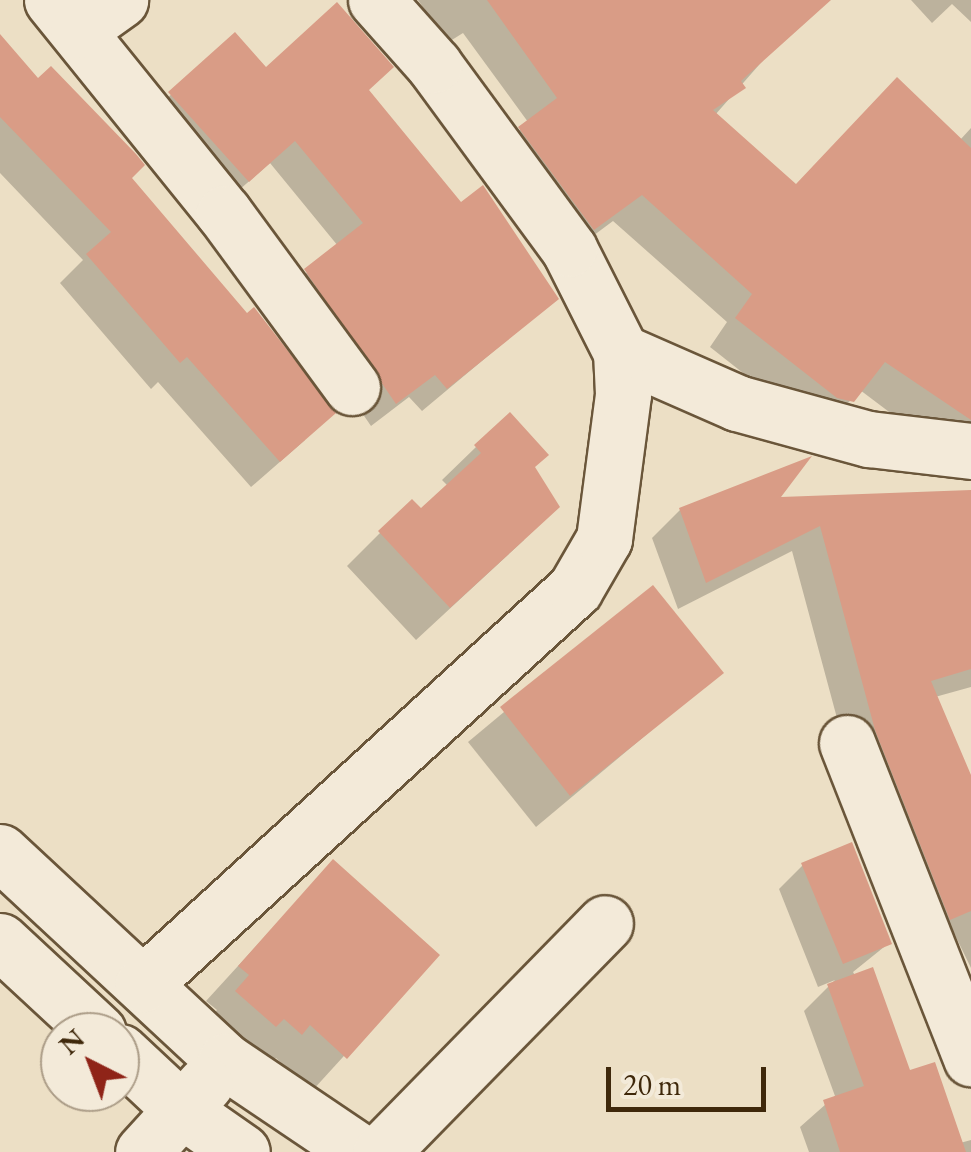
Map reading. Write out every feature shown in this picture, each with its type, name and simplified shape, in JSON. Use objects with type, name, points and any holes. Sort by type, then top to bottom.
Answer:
[{"type":"street","points":[[143,984],[575,589],[604,539],[623,394],[621,352],[569,249],[444,78],[376,0]]},
{"type":"street","points":[[83,10],[352,388]]},
{"type":"street","points":[[621,352],[737,403],[868,438],[971,451]]},
{"type":"street","points":[[848,744],[971,1058]]},
{"type":"street","points":[[0,852],[226,1061],[360,1152]]},
{"type":"street","points":[[380,1152],[606,923]]},
{"type":"street","points":[[0,941],[76,1012]]},
{"type":"street","points":[[143,1152],[226,1061]]},
{"type":"street","points":[[140,1071],[182,1110],[235,1150],[278,1097]]},
{"type":"building","points":[[487,0],[831,0],[741,81],[746,88],[713,110],[796,184],[897,77],[971,148],[971,420],[885,362],[854,402],[837,398],[735,318],[752,294],[642,195],[594,230],[518,127],[557,98]]},
{"type":"building","points":[[337,2],[394,67],[369,90],[461,202],[483,185],[559,299],[447,389],[435,375],[396,404],[304,269],[363,223],[295,141],[249,182],[168,92],[235,32],[266,67]]},
{"type":"building","points":[[0,34],[38,78],[51,66],[136,154],[145,165],[132,178],[247,313],[254,307],[336,413],[280,462],[187,357],[180,363],[86,254],[111,232],[0,117]]},
{"type":"building","points":[[510,412],[549,455],[535,467],[560,507],[450,608],[378,531],[412,499],[421,508],[481,453],[474,445]]},
{"type":"building","points":[[812,456],[781,497],[971,490],[971,669],[931,681],[971,775],[971,911],[950,920],[875,730],[820,526],[706,583],[679,508]]},
{"type":"building","points":[[653,585],[724,673],[570,796],[500,707]]},
{"type":"building","points":[[852,842],[892,944],[843,964],[801,863]]},
{"type":"building","points":[[333,859],[440,955],[347,1059],[310,1025],[302,1035],[284,1019],[276,1027],[235,991],[249,975],[238,966]]},
{"type":"building","points":[[873,967],[910,1070],[935,1062],[966,1152],[840,1152],[823,1100],[864,1086],[827,984]]}]
